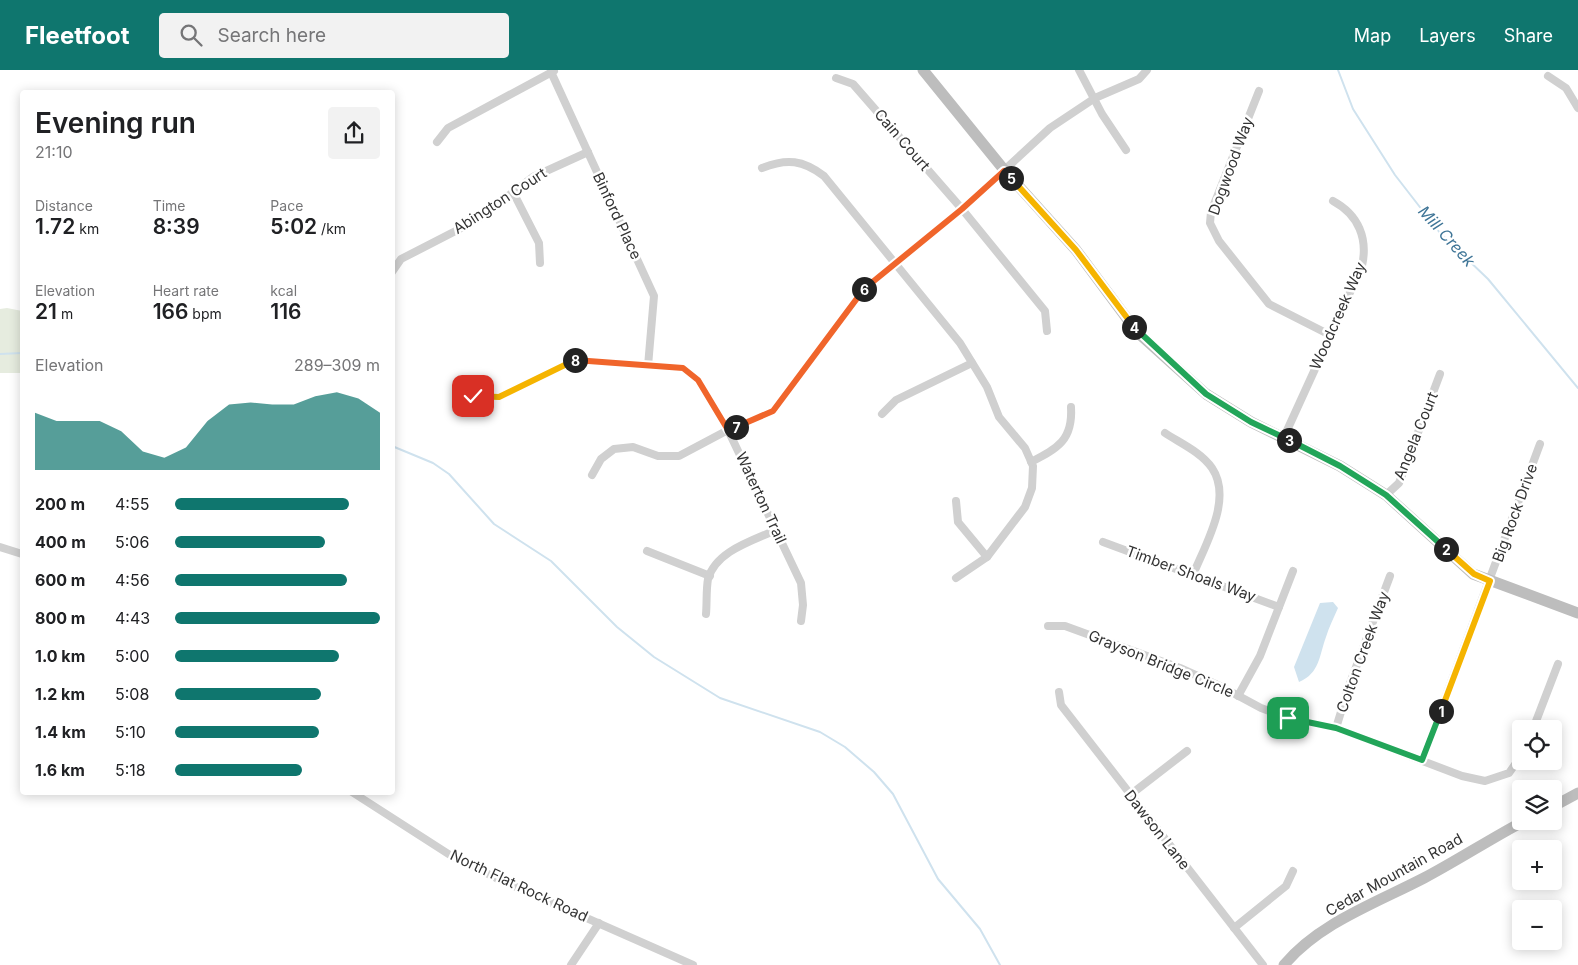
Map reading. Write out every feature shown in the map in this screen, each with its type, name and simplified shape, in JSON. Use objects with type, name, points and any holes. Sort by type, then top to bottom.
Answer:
[{"type":"street","points":[[923,70],[1004,171],[1076,250],[1137,332],[1206,394],[1251,422],[1340,466],[1386,495],[1458,562],[1474,574],[1578,613]]},
{"type":"street","points":[[1079,70],[1102,114],[1126,150]]},
{"type":"street","points":[[592,475],[601,459],[614,449],[633,448],[658,456],[679,456],[728,430],[773,411],[863,290],[962,209],[1050,128],[1095,98],[1140,79],[1147,70]]},
{"type":"street","points":[[437,142],[448,128],[553,71]]},
{"type":"street","name":"Binford Place","points":[[553,71],[654,296],[648,366]]},
{"type":"street","points":[[1548,76],[1566,88],[1578,108]]},
{"type":"street","name":"Cain Court","points":[[836,78],[853,84],[962,209],[1045,311],[1047,331]]},
{"type":"street","name":"Dogwood Way","points":[[1259,91],[1211,212],[1210,222],[1219,241],[1269,304],[1330,335]]},
{"type":"street","name":"Abington Court","points":[[395,268],[401,259],[475,221],[533,176],[588,152]]},
{"type":"street","points":[[762,168],[776,162],[799,162],[810,166],[824,176],[960,343],[988,387],[999,417],[1025,448],[1031,462],[1032,488],[1025,507],[987,557],[956,578]]},
{"type":"street","points":[[513,192],[539,243],[540,263]]},
{"type":"street","name":"Woodcreek Way","points":[[1284,437],[1362,266],[1365,251],[1364,236],[1344,207],[1333,201]]},
{"type":"street","name":"Waterton Trail","points":[[473,396],[499,397],[575,360],[683,368],[698,380],[728,430],[776,530],[800,583],[804,605],[801,621]]},
{"type":"street","points":[[882,414],[896,400],[972,363]]},
{"type":"street","name":"Angela Court","points":[[1386,495],[1399,482],[1440,374]]},
{"type":"street","points":[[1031,462],[1058,448],[1072,425],[1071,407]]},
{"type":"street","points":[[1165,433],[1200,455],[1212,468],[1220,488],[1217,510],[1194,575]]},
{"type":"street","name":"Big Rock Drive","points":[[1422,760],[1540,444]]},
{"type":"street","points":[[956,501],[958,522],[987,557]]},
{"type":"street","points":[[706,614],[710,576],[714,566],[735,549],[776,530]]},
{"type":"street","name":"Timber Shoals Way","points":[[1102,542],[1279,607]]},
{"type":"street","points":[[0,547],[20,553]]},
{"type":"street","points":[[647,551],[710,576]]},
{"type":"street","points":[[1238,696],[1260,656],[1293,571]]},
{"type":"street","name":"Colton Creek Way","points":[[1336,728],[1349,686],[1390,576]]},
{"type":"street","name":"Grayson Bridge Circle","points":[[1048,626],[1065,626],[1180,668],[1288,718],[1336,728],[1462,776],[1485,781],[1508,773],[1512,768]]},
{"type":"street","points":[[1536,720],[1558,664]]},
{"type":"street","name":"Dawson Lane","points":[[1059,692],[1060,706],[1263,965]]},
{"type":"street","points":[[1130,795],[1188,751]]},
{"type":"street","points":[[1562,802],[1578,793]]},
{"type":"street","name":"North Flat Rock Road","points":[[357,795],[450,855],[496,878],[693,965]]},
{"type":"street","name":"Cedar Mountain Road","points":[[1284,965],[1292,955],[1331,926],[1425,877],[1512,828]]},
{"type":"street","points":[[1234,928],[1286,886],[1293,871]]},
{"type":"street","points":[[571,965],[599,923]]},
{"type":"shaded area","points":[[7,308],[20,311],[20,373],[0,373],[0,309]]},
{"type":"water","points":[[1333,602],[1338,608],[1318,663],[1311,674],[1299,682],[1294,667],[1320,603]]},
{"type":"waterway","name":"Mill Creek","points":[[1338,70],[1353,109],[1395,175],[1440,233],[1488,279],[1578,388]]},
{"type":"waterway","points":[[0,354],[20,353]]},
{"type":"waterway","points":[[395,447],[433,463],[449,474],[494,524],[551,561],[617,627],[654,657],[720,698],[820,732],[845,747],[874,772],[893,794],[938,879],[980,929],[1000,965]]},
{"type":"route","points":[[473,396],[499,397],[575,360],[683,368],[698,380],[728,430],[773,411],[863,290],[962,209],[1004,171],[1076,250],[1137,332],[1206,394],[1251,422],[1340,466],[1386,495],[1440,543],[1458,562],[1474,574],[1490,581],[1422,760],[1336,728],[1288,718]]}]
